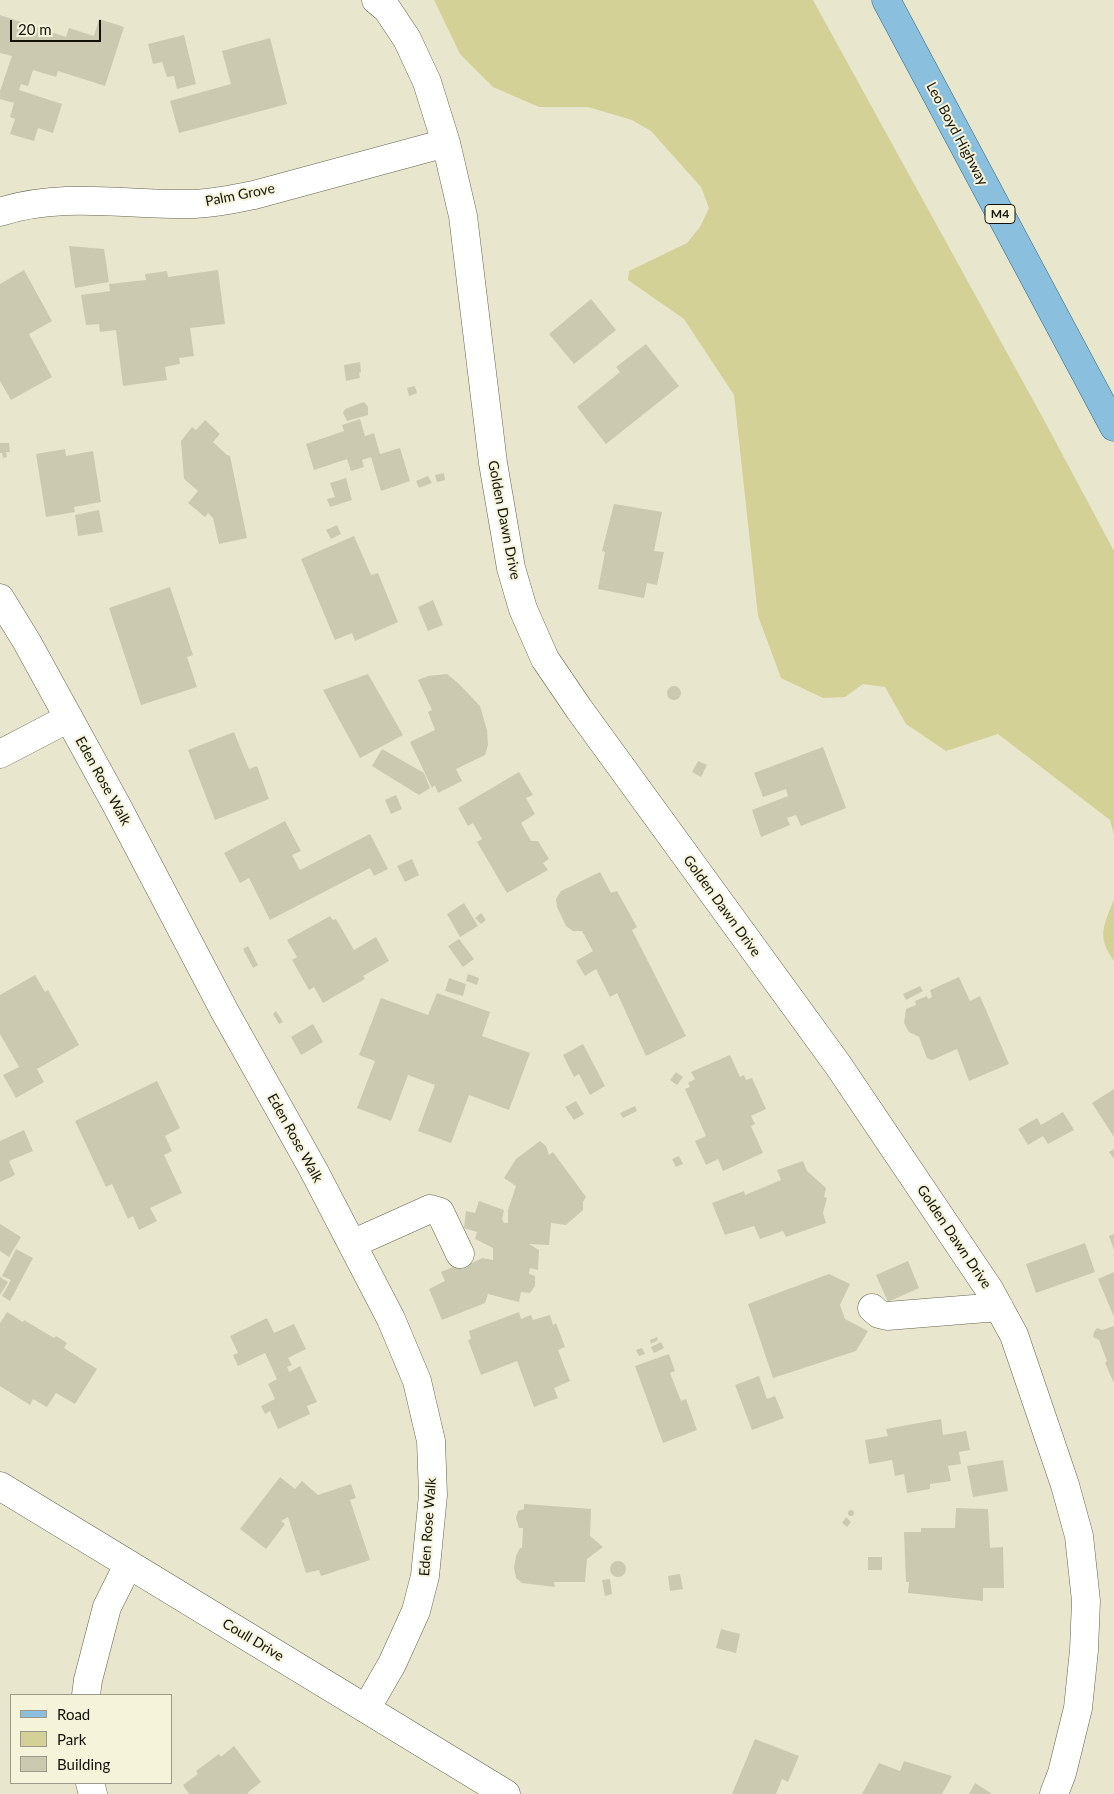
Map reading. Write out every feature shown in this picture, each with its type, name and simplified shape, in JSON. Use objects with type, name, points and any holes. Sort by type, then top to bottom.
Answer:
[{"type":"main road","name":"Leo Boyd Highway","points":[[886,0],[1114,427]]},
{"type":"street","name":"Golden Dawn Drive","points":[[376,0],[387,9],[407,39],[427,82],[446,143],[463,216],[493,463],[510,568],[523,608],[545,659],[579,709],[838,1065],[990,1289],[1014,1335],[1065,1485],[1078,1536],[1086,1601],[1084,1650],[1078,1708],[1062,1773],[1054,1794]]},
{"type":"street","name":"Palm Grove","points":[[0,212],[15,207],[55,201],[192,204],[227,201],[446,143]]},
{"type":"street","name":"Eden Rose Walk","points":[[0,598],[69,718],[225,1012],[313,1169],[390,1319],[417,1381],[431,1441],[433,1495],[425,1576],[416,1611],[392,1664],[366,1709]]},
{"type":"street","points":[[0,754],[69,718]]},
{"type":"street","points":[[352,1244],[430,1209],[440,1212],[460,1254]]},
{"type":"street","points":[[872,1308],[879,1314],[887,1316],[999,1307]]},
{"type":"street","name":"Coull Drive","points":[[0,1486],[506,1794]]},
{"type":"street","points":[[86,1694],[88,1680],[108,1607],[128,1565]]},
{"type":"green space","points":[[434,0],[813,0],[1114,551],[1114,835],[1110,820],[998,734],[946,751],[906,724],[885,687],[863,684],[845,697],[823,698],[781,678],[758,616],[734,395],[684,319],[628,280],[629,271],[687,243],[700,227],[709,208],[701,187],[651,131],[632,120],[588,107],[539,107],[493,87],[460,54]]},
{"type":"green space","points":[[1114,899],[1114,961],[1108,952],[1103,937],[1105,923]]},
{"type":"building","points":[[0,15],[66,37],[69,28],[94,36],[99,19],[124,27],[105,86],[58,71],[56,77],[33,70],[28,86],[21,84],[19,90],[62,104],[53,133],[38,128],[34,141],[10,134],[15,119],[10,117],[14,103],[0,99],[0,91],[12,56],[0,53]]},
{"type":"building","points":[[184,35],[196,84],[177,89],[174,76],[167,77],[162,62],[153,64],[148,44]]},
{"type":"building","points":[[270,38],[287,104],[179,133],[170,101],[231,84],[222,51]]},
{"type":"building","points":[[69,246],[104,249],[109,282],[75,288]]},
{"type":"building","points":[[24,270],[52,321],[29,334],[52,377],[11,400],[0,381],[0,284]]},
{"type":"building","points":[[218,270],[225,324],[190,328],[194,356],[179,358],[180,364],[165,367],[167,380],[123,386],[116,330],[100,332],[99,324],[86,325],[81,295],[110,291],[109,284],[146,280],[145,274],[167,271],[168,277]]},
{"type":"building","points":[[591,299],[616,330],[574,364],[549,334]]},
{"type":"building","points":[[646,344],[679,386],[606,444],[577,407],[620,372],[616,367]]},
{"type":"building","points":[[360,362],[360,378],[346,381],[344,365]]},
{"type":"building","points":[[415,386],[417,393],[409,396],[407,388]]},
{"type":"building","points":[[364,402],[368,407],[368,415],[347,421],[343,413],[345,409]]},
{"type":"building","points":[[360,419],[365,436],[374,433],[380,454],[400,448],[410,481],[381,491],[371,457],[362,460],[364,467],[351,471],[347,459],[314,470],[306,444],[344,431],[342,425]]},
{"type":"building","points":[[205,420],[220,434],[213,442],[230,456],[247,538],[219,544],[213,518],[208,513],[205,517],[188,503],[198,491],[184,479],[181,441],[192,427],[196,430]]},
{"type":"building","points":[[0,443],[9,443],[10,452],[6,452],[7,457],[3,458],[2,453],[0,453]]},
{"type":"building","points":[[65,449],[66,456],[93,451],[101,502],[74,507],[75,512],[46,517],[36,454]]},
{"type":"building","points":[[444,473],[445,480],[437,482],[435,475]]},
{"type":"building","points":[[428,476],[432,483],[419,488],[416,481]]},
{"type":"building","points":[[346,478],[352,500],[330,507],[327,499],[335,497],[330,483]]},
{"type":"building","points":[[614,504],[662,512],[654,551],[664,552],[657,585],[647,583],[644,598],[598,589],[605,552],[602,551]]},
{"type":"building","points":[[99,510],[103,532],[78,536],[75,515]]},
{"type":"building","points":[[337,525],[341,534],[331,539],[326,530]]},
{"type":"building","points":[[354,536],[371,575],[378,573],[398,622],[355,641],[352,633],[335,640],[301,559]]},
{"type":"building","points":[[170,587],[193,655],[187,657],[197,687],[141,705],[109,608]]},
{"type":"building","points":[[433,600],[443,625],[428,631],[418,607]]},
{"type":"building","points":[[368,674],[403,735],[360,758],[323,690]]},
{"type":"building","points":[[447,674],[480,706],[487,730],[488,745],[485,755],[456,769],[462,781],[438,793],[435,785],[432,788],[410,742],[435,730],[428,712],[432,710],[418,680],[428,676]]},
{"type":"building","points":[[671,686],[677,686],[681,693],[677,700],[671,700],[667,696],[667,690]]},
{"type":"building","points":[[234,732],[249,769],[257,766],[269,799],[215,820],[188,750]]},
{"type":"building","points":[[823,747],[846,808],[801,826],[796,815],[787,818],[790,825],[761,837],[752,810],[788,796],[786,789],[763,797],[754,773]]},
{"type":"building","points":[[382,749],[424,773],[430,788],[419,795],[372,766]]},
{"type":"building","points":[[698,761],[707,765],[701,777],[692,772]]},
{"type":"building","points":[[519,772],[533,795],[526,798],[535,814],[521,823],[531,841],[538,841],[549,859],[543,863],[548,870],[507,893],[477,842],[482,839],[473,823],[468,826],[458,808]]},
{"type":"building","points":[[396,795],[402,809],[391,814],[385,800]]},
{"type":"building","points":[[285,821],[301,851],[292,855],[300,870],[370,834],[388,869],[374,876],[370,868],[270,920],[249,878],[240,883],[224,853]]},
{"type":"building","points":[[412,859],[419,875],[405,882],[397,866]]},
{"type":"building","points":[[600,872],[611,893],[617,891],[637,927],[632,930],[686,1036],[646,1056],[617,993],[610,997],[596,969],[585,976],[576,961],[593,951],[582,931],[573,931],[566,926],[557,907],[556,899],[561,891]]},
{"type":"building","points":[[464,903],[478,926],[460,937],[447,914]]},
{"type":"building","points":[[481,913],[486,920],[481,924],[475,918]]},
{"type":"building","points":[[330,916],[333,920],[336,919],[354,950],[376,937],[389,961],[363,976],[365,979],[323,1003],[314,987],[309,990],[292,960],[297,957],[287,940]]},
{"type":"building","points":[[459,939],[474,959],[463,967],[448,946]]},
{"type":"building","points":[[248,946],[258,965],[253,968],[243,949]]},
{"type":"building","points":[[468,974],[479,978],[477,985],[466,981]]},
{"type":"building","points":[[35,975],[45,992],[48,990],[79,1045],[37,1069],[44,1082],[16,1098],[3,1075],[19,1067],[0,1034],[0,995]]},
{"type":"building","points":[[959,977],[970,1001],[980,996],[1009,1064],[969,1081],[957,1049],[932,1060],[927,1058],[919,1037],[909,1032],[904,1023],[906,1009],[916,1005],[915,1001],[927,996],[928,999],[932,997],[930,990]]},
{"type":"building","points":[[449,978],[466,984],[463,996],[445,991]]},
{"type":"building","points":[[920,986],[923,991],[906,1000],[903,994]]},
{"type":"building","points":[[437,993],[490,1012],[482,1036],[530,1053],[509,1110],[469,1095],[451,1143],[418,1131],[435,1085],[408,1075],[391,1121],[357,1108],[375,1061],[359,1055],[381,998],[428,1015]]},
{"type":"building","points":[[276,1011],[283,1022],[279,1024],[273,1014]]},
{"type":"building","points":[[313,1024],[323,1042],[301,1055],[291,1037]]},
{"type":"building","points":[[583,1044],[605,1086],[590,1095],[579,1074],[574,1077],[563,1055]]},
{"type":"building","points":[[730,1055],[740,1077],[744,1075],[746,1080],[752,1078],[766,1109],[751,1116],[755,1124],[751,1126],[763,1153],[723,1171],[718,1159],[706,1165],[695,1141],[706,1136],[685,1089],[690,1087],[688,1083],[695,1079],[691,1072]]},
{"type":"building","points":[[676,1072],[683,1077],[677,1085],[670,1080]]},
{"type":"building","points":[[157,1081],[180,1128],[165,1136],[172,1151],[164,1155],[182,1193],[150,1208],[157,1221],[139,1230],[133,1216],[128,1219],[112,1184],[106,1187],[75,1121]]},
{"type":"building","points":[[1114,1089],[1114,1137],[1092,1103]]},
{"type":"building","points":[[576,1101],[584,1114],[574,1120],[565,1107]]},
{"type":"building","points":[[635,1106],[637,1111],[623,1118],[620,1113]]},
{"type":"building","points":[[1063,1112],[1074,1130],[1048,1144],[1043,1136],[1028,1145],[1018,1129],[1037,1118],[1041,1125]]},
{"type":"building","points":[[24,1130],[33,1151],[9,1161],[15,1175],[0,1182],[0,1141]]},
{"type":"building","points":[[540,1141],[546,1146],[549,1155],[553,1152],[586,1197],[583,1202],[583,1210],[566,1225],[551,1223],[549,1245],[529,1244],[539,1250],[538,1270],[530,1268],[529,1274],[535,1276],[535,1286],[530,1293],[521,1292],[519,1302],[488,1294],[485,1303],[442,1320],[429,1289],[445,1281],[441,1272],[470,1260],[472,1263],[482,1258],[493,1260],[493,1248],[475,1239],[477,1232],[464,1228],[466,1211],[475,1213],[479,1201],[504,1210],[502,1219],[504,1223],[508,1223],[508,1210],[516,1186],[504,1178],[516,1159]]},
{"type":"building","points":[[1114,1149],[1114,1159],[1109,1152]]},
{"type":"building","points":[[679,1156],[683,1164],[676,1167],[672,1159]]},
{"type":"building","points":[[803,1161],[807,1171],[826,1188],[824,1197],[827,1198],[823,1213],[826,1223],[786,1237],[783,1231],[760,1239],[754,1226],[725,1235],[712,1203],[744,1191],[745,1195],[781,1180],[777,1170]]},
{"type":"building","points":[[0,1224],[21,1237],[9,1257],[0,1251]]},
{"type":"building","points":[[1114,1234],[1114,1250],[1109,1236]]},
{"type":"building","points":[[1085,1243],[1095,1272],[1036,1293],[1026,1264]]},
{"type":"building","points":[[16,1249],[33,1258],[10,1301],[2,1296],[11,1280],[2,1276]]},
{"type":"building","points":[[908,1261],[919,1288],[888,1302],[876,1275]]},
{"type":"building","points":[[1114,1272],[1114,1317],[1098,1279]]},
{"type":"building","points":[[829,1274],[850,1284],[840,1305],[845,1319],[868,1331],[856,1351],[773,1378],[748,1304]]},
{"type":"building","points":[[0,1277],[8,1282],[0,1295]]},
{"type":"building","points":[[7,1312],[54,1338],[56,1336],[67,1343],[64,1348],[97,1369],[75,1404],[56,1393],[47,1407],[33,1399],[30,1405],[0,1386],[0,1323]]},
{"type":"building","points":[[519,1312],[521,1319],[531,1315],[533,1320],[550,1315],[553,1325],[556,1323],[565,1347],[558,1350],[570,1381],[554,1388],[558,1398],[534,1407],[517,1361],[481,1375],[468,1340],[471,1339],[469,1331]]},
{"type":"building","points":[[267,1318],[274,1333],[294,1324],[306,1349],[288,1358],[292,1365],[287,1367],[289,1372],[300,1366],[317,1402],[307,1406],[310,1414],[278,1429],[270,1411],[265,1414],[261,1406],[275,1399],[268,1384],[277,1379],[265,1353],[238,1366],[233,1355],[238,1353],[230,1336]]},
{"type":"building","points":[[1114,1326],[1114,1383],[1105,1363],[1107,1361],[1099,1340],[1093,1337],[1097,1328],[1102,1330]]},
{"type":"building","points":[[657,1337],[658,1340],[651,1344],[650,1340]]},
{"type":"building","points":[[661,1342],[664,1348],[654,1353],[651,1347]]},
{"type":"building","points":[[642,1348],[645,1354],[639,1356],[636,1350]]},
{"type":"building","points":[[669,1354],[675,1371],[670,1373],[681,1401],[686,1399],[697,1430],[663,1443],[635,1366]]},
{"type":"building","points":[[759,1376],[767,1399],[775,1396],[784,1418],[752,1430],[735,1385]]},
{"type":"building","points":[[941,1419],[943,1435],[966,1431],[970,1450],[959,1452],[961,1464],[948,1466],[951,1481],[930,1484],[930,1489],[907,1493],[904,1474],[895,1476],[892,1460],[869,1464],[865,1440],[888,1436],[886,1429]]},
{"type":"building","points":[[1003,1460],[1008,1491],[973,1497],[967,1466]]},
{"type":"building","points":[[280,1477],[295,1489],[302,1481],[318,1495],[351,1484],[356,1498],[350,1500],[370,1560],[321,1576],[319,1570],[306,1573],[288,1517],[281,1521],[285,1524],[266,1549],[240,1529]]},
{"type":"building","points":[[524,1504],[591,1509],[590,1536],[603,1547],[587,1559],[585,1582],[554,1582],[555,1587],[522,1583],[516,1578],[514,1568],[516,1556],[520,1548],[522,1548],[523,1528],[519,1528],[516,1518],[518,1511],[524,1509]]},
{"type":"building","points":[[956,1508],[988,1509],[990,1548],[1003,1547],[1004,1588],[983,1588],[983,1601],[908,1593],[909,1582],[906,1582],[904,1532],[921,1532],[921,1528],[955,1528]]},
{"type":"building","points":[[851,1510],[854,1513],[851,1516],[848,1513]]},
{"type":"building","points":[[846,1517],[851,1522],[847,1527],[842,1523]]},
{"type":"building","points":[[868,1557],[882,1557],[882,1570],[868,1570]]},
{"type":"building","points":[[618,1561],[624,1563],[626,1569],[624,1575],[618,1577],[612,1575],[610,1569],[612,1563]]},
{"type":"building","points":[[680,1574],[683,1589],[670,1591],[668,1576]]},
{"type":"building","points":[[610,1579],[612,1594],[605,1596],[602,1580]]},
{"type":"building","points":[[721,1629],[740,1634],[736,1653],[716,1648]]},
{"type":"building","points":[[755,1739],[799,1756],[788,1782],[782,1779],[776,1794],[732,1794]]},
{"type":"building","points":[[234,1746],[261,1782],[247,1793],[249,1794],[189,1794],[183,1785],[198,1774],[196,1771],[219,1754],[221,1757]]},
{"type":"building","points":[[904,1761],[952,1776],[942,1794],[862,1794],[879,1763],[900,1771]]},
{"type":"building","points":[[975,1783],[992,1794],[969,1794]]}]
